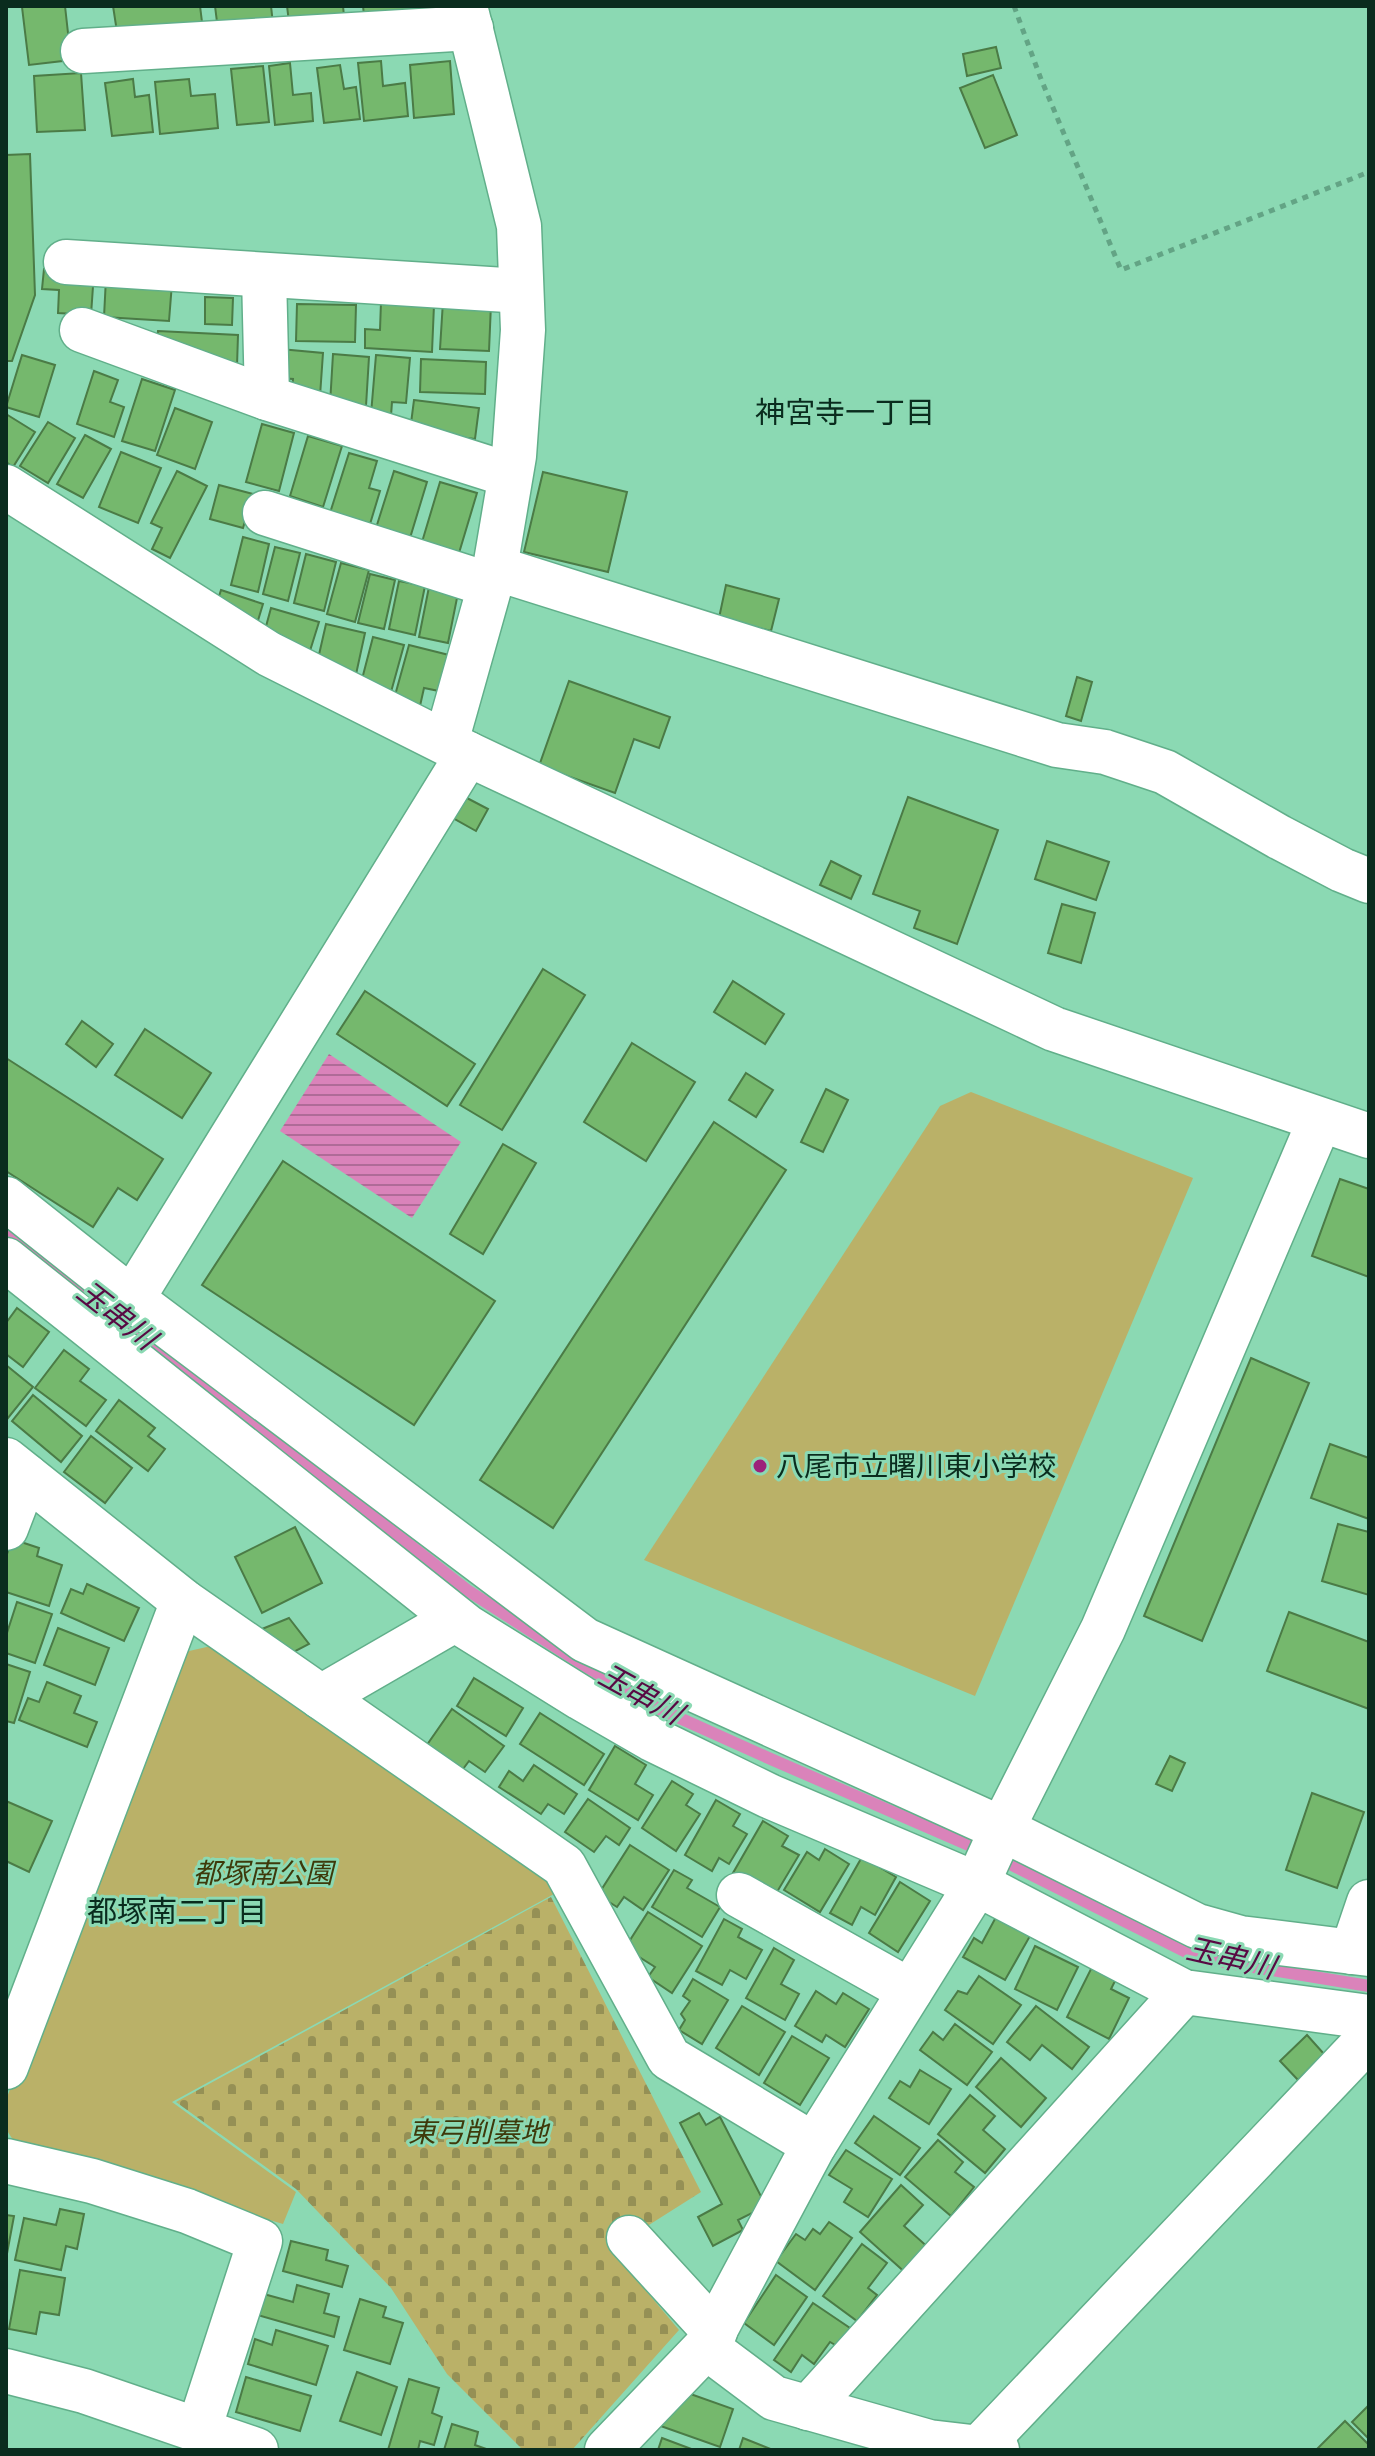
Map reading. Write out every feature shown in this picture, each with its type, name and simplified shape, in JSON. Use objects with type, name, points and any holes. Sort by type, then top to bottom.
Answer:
[{"type":"street","points":[[83,51],[468,17],[519,226],[523,330],[514,456],[457,748],[132,1299]]},
{"type":"street","points":[[66,262],[521,291]]},
{"type":"street","points":[[264,275],[267,398]]},
{"type":"street","points":[[82,330],[267,398],[510,475]]},
{"type":"street","points":[[6,487],[269,654],[457,748],[1054,1029],[1369,1136]]},
{"type":"street","points":[[265,513],[492,576],[1057,745],[1105,752],[1165,772],[1279,837],[1369,881]]},
{"type":"street","points":[[607,2450],[710,2339],[814,2145],[977,1884],[1103,1629],[1320,1120]]},
{"type":"street","points":[[6,1199],[132,1299],[585,1640],[1002,1829],[1197,1926],[1240,1938],[1360,1953],[1369,1902]]},
{"type":"street","points":[[6,1260],[456,1619],[652,1739],[769,1796],[977,1884],[1184,1992],[1369,2017]]},
{"type":"street","points":[[6,1528],[16,1468],[183,1601],[564,1866],[669,2058],[814,2145]]},
{"type":"street","points":[[6,2067],[183,1601]]},
{"type":"street","points":[[321,1697],[456,1619]]},
{"type":"street","points":[[739,1895],[910,1991]]},
{"type":"street","points":[[808,2408],[1184,1992]]},
{"type":"street","points":[[629,2238],[710,2339],[774,2398],[929,2442],[988,2449],[1369,2038]]},
{"type":"street","points":[[6,2161],[92,2181],[187,2211],[260,2241],[199,2429]]},
{"type":"street","points":[[6,2371],[84,2391],[256,2450]]},
{"type":"path","points":[[1014,6],[1121,270],[1369,172]]},
{"type":"green space","points":[[971,1092],[1193,1178],[975,1696],[644,1560],[940,1106]]},
{"type":"green space","name":"都塚南公園","points":[[211,1646],[551,1880],[554,1894],[172,2102],[296,2192],[283,2224],[15,2143],[6,2129],[6,2100],[176,1654]]},
{"type":"green space","name":"東弓削墓地","points":[[551,1897],[701,2192],[611,2249],[679,2330],[572,2450],[523,2450],[447,2374],[391,2288],[296,2189],[176,2102]]},
{"type":"shaded area","points":[[329,1054],[461,1142],[412,1218],[280,1131]]},
{"type":"building","points":[[65,6],[71,60],[29,65],[22,7]]},
{"type":"building","points":[[113,6],[200,6],[202,22],[117,32]]},
{"type":"building","points":[[215,6],[271,6],[273,24],[218,30]]},
{"type":"building","points":[[287,6],[343,6],[344,16],[289,22]]},
{"type":"building","points":[[363,6],[418,6],[420,18],[365,24]]},
{"type":"building","points":[[996,47],[1001,68],[967,76],[963,54]]},
{"type":"building","points":[[381,61],[383,86],[405,83],[408,116],[364,121],[358,63]]},
{"type":"building","points":[[450,61],[454,114],[414,118],[410,65]]},
{"type":"building","points":[[290,63],[293,95],[311,93],[313,121],[275,125],[269,66]]},
{"type":"building","points":[[340,65],[344,89],[356,87],[360,119],[324,123],[317,68]]},
{"type":"building","points":[[263,66],[269,122],[237,125],[231,69]]},
{"type":"building","points":[[81,73],[85,130],[37,132],[34,76]]},
{"type":"building","points":[[993,75],[1017,135],[985,148],[960,88]]},
{"type":"building","points":[[133,79],[135,97],[149,95],[153,132],[112,136],[105,83]]},
{"type":"building","points":[[189,79],[191,96],[215,94],[218,128],[160,134],[155,82]]},
{"type":"building","points":[[30,154],[35,295],[12,361],[6,361],[6,155]]},
{"type":"building","points":[[44,269],[94,272],[91,315],[58,313],[59,290],[42,289]]},
{"type":"building","points":[[106,278],[172,283],[169,321],[104,317]]},
{"type":"building","points":[[205,297],[233,298],[232,325],[205,324]]},
{"type":"building","points":[[443,301],[491,304],[489,351],[440,349]]},
{"type":"building","points":[[381,302],[434,305],[432,352],[365,348],[365,329],[380,330]]},
{"type":"building","points":[[297,304],[356,305],[355,342],[296,341]]},
{"type":"building","points":[[158,331],[238,335],[237,366],[156,350]]},
{"type":"building","points":[[280,349],[323,353],[320,396],[292,393],[293,379],[278,378]]},
{"type":"building","points":[[333,354],[369,357],[366,406],[330,404]]},
{"type":"building","points":[[22,355],[55,365],[39,417],[6,407]]},
{"type":"building","points":[[376,355],[410,358],[406,403],[392,402],[391,416],[371,414]]},
{"type":"building","points":[[421,359],[486,362],[485,394],[420,392]]},
{"type":"building","points":[[94,371],[118,380],[110,402],[124,407],[114,437],[77,424]]},
{"type":"building","points":[[142,379],[175,390],[155,451],[122,441]]},
{"type":"building","points":[[414,400],[479,408],[475,439],[410,431]]},
{"type":"building","points":[[175,408],[212,422],[195,469],[157,455]]},
{"type":"building","points":[[6,414],[35,432],[13,467],[6,462]]},
{"type":"building","points":[[48,422],[75,438],[48,483],[20,466]]},
{"type":"building","points":[[262,424],[294,433],[279,491],[246,482]]},
{"type":"building","points":[[85,435],[111,449],[83,498],[57,484]]},
{"type":"building","points":[[308,436],[342,446],[323,507],[290,496]]},
{"type":"building","points":[[121,452],[161,468],[138,523],[99,507]]},
{"type":"building","points":[[349,453],[377,461],[369,488],[380,491],[370,524],[330,513]]},
{"type":"building","points":[[177,471],[207,486],[170,558],[152,549],[162,528],[151,523]]},
{"type":"building","points":[[394,471],[427,482],[410,538],[376,528]]},
{"type":"building","points":[[543,472],[627,492],[608,572],[524,552]]},
{"type":"building","points":[[440,482],[477,493],[459,553],[422,542]]},
{"type":"building","points":[[219,485],[253,494],[243,528],[210,519]]},
{"type":"building","points":[[243,537],[269,544],[258,592],[231,585]]},
{"type":"building","points":[[275,547],[300,553],[288,601],[263,594]]},
{"type":"building","points":[[306,554],[336,562],[324,611],[294,603]]},
{"type":"building","points":[[341,563],[369,570],[355,622],[327,614]]},
{"type":"building","points":[[370,574],[395,580],[384,629],[358,623]]},
{"type":"building","points":[[399,581],[425,586],[415,635],[389,629]]},
{"type":"building","points":[[726,585],[779,599],[771,631],[719,618]]},
{"type":"building","points":[[429,587],[458,593],[448,643],[419,637]]},
{"type":"building","points":[[221,590],[263,604],[256,627],[213,615]]},
{"type":"building","points":[[271,608],[319,622],[309,654],[262,641]]},
{"type":"building","points":[[326,624],[365,633],[355,679],[318,659]]},
{"type":"building","points":[[373,637],[404,645],[391,692],[361,683]]},
{"type":"building","points":[[409,645],[449,655],[439,691],[424,688],[420,706],[394,699]]},
{"type":"building","points":[[1077,677],[1092,682],[1081,721],[1066,716]]},
{"type":"building","points":[[569,681],[670,717],[659,748],[634,739],[615,793],[539,766]]},
{"type":"building","points":[[465,797],[488,809],[476,831],[453,818]]},
{"type":"building","points":[[908,797],[998,830],[957,944],[914,928],[920,911],[873,894]]},
{"type":"building","points":[[1047,841],[1109,862],[1096,900],[1035,879]]},
{"type":"building","points":[[831,861],[861,876],[851,899],[820,885]]},
{"type":"building","points":[[1062,904],[1095,913],[1081,963],[1048,953]]},
{"type":"building","points":[[543,969],[585,995],[502,1130],[460,1105]]},
{"type":"building","points":[[733,981],[784,1014],[765,1044],[714,1012]]},
{"type":"building","points":[[365,991],[475,1064],[447,1106],[337,1034]]},
{"type":"building","points":[[82,1021],[113,1044],[96,1067],[66,1044]]},
{"type":"building","points":[[145,1029],[211,1073],[182,1118],[115,1075]]},
{"type":"building","points":[[632,1043],[695,1082],[646,1161],[584,1122]]},
{"type":"building","points":[[6,1058],[163,1159],[137,1200],[118,1188],[93,1227],[6,1171]]},
{"type":"building","points":[[746,1073],[773,1090],[756,1117],[729,1100]]},
{"type":"building","points":[[826,1089],[848,1100],[823,1152],[801,1142]]},
{"type":"building","points":[[714,1122],[786,1170],[553,1528],[480,1480]]},
{"type":"building","points":[[503,1144],[536,1163],[483,1254],[450,1234]]},
{"type":"building","points":[[283,1161],[495,1301],[414,1425],[202,1285]]},
{"type":"building","points":[[1340,1179],[1369,1189],[1369,1277],[1312,1256]]},
{"type":"building","points":[[17,1308],[49,1332],[23,1367],[6,1354],[6,1323]]},
{"type":"building","points":[[64,1350],[89,1369],[80,1381],[106,1400],[86,1426],[35,1388]]},
{"type":"building","points":[[1251,1358],[1309,1383],[1202,1641],[1144,1616]]},
{"type":"building","points":[[6,1365],[33,1387],[8,1418],[6,1416]]},
{"type":"building","points":[[33,1395],[82,1436],[61,1462],[12,1421]]},
{"type":"building","points":[[119,1400],[155,1428],[148,1436],[165,1449],[148,1471],[96,1431]]},
{"type":"building","points":[[91,1436],[132,1468],[105,1503],[64,1472]]},
{"type":"building","points":[[1330,1444],[1369,1458],[1369,1519],[1311,1498]]},
{"type":"building","points":[[1338,1524],[1369,1532],[1369,1595],[1322,1581]]},
{"type":"building","points":[[295,1527],[322,1583],[262,1613],[235,1557]]},
{"type":"building","points":[[12,1539],[39,1548],[37,1556],[62,1565],[49,1606],[6,1592],[6,1557]]},
{"type":"building","points":[[87,1584],[139,1608],[124,1641],[61,1613],[71,1589],[83,1594]]},
{"type":"building","points":[[17,1602],[52,1614],[35,1663],[6,1653],[6,1636]]},
{"type":"building","points":[[1289,1612],[1369,1642],[1369,1709],[1267,1671]]},
{"type":"building","points":[[289,1618],[309,1644],[284,1657],[262,1629]]},
{"type":"building","points":[[58,1628],[109,1648],[95,1685],[44,1665]]},
{"type":"building","points":[[6,1664],[30,1672],[14,1723],[6,1721]]},
{"type":"building","points":[[474,1678],[523,1708],[506,1736],[457,1706]]},
{"type":"building","points":[[47,1682],[81,1696],[74,1713],[97,1722],[87,1747],[19,1720],[28,1698],[39,1702]]},
{"type":"building","points":[[452,1709],[504,1746],[485,1772],[469,1761],[457,1777],[422,1752]]},
{"type":"building","points":[[540,1713],[604,1754],[584,1785],[520,1744]]},
{"type":"building","points":[[615,1746],[646,1765],[635,1784],[653,1795],[638,1820],[589,1790]]},
{"type":"building","points":[[1170,1756],[1185,1763],[1172,1791],[1156,1784]]},
{"type":"building","points":[[534,1765],[577,1794],[564,1814],[548,1804],[541,1814],[499,1787],[509,1771],[523,1781]]},
{"type":"building","points":[[672,1781],[693,1794],[686,1805],[700,1814],[676,1851],[642,1828]]},
{"type":"building","points":[[1312,1793],[1364,1812],[1337,1888],[1286,1870]]},
{"type":"building","points":[[588,1799],[630,1828],[619,1845],[606,1836],[594,1852],[565,1832]]},
{"type":"building","points":[[716,1800],[740,1814],[733,1826],[747,1834],[729,1864],[719,1858],[712,1871],[685,1855]]},
{"type":"building","points":[[6,1801],[52,1821],[29,1872],[6,1861]]},
{"type":"building","points":[[763,1821],[788,1836],[782,1846],[799,1855],[774,1897],[733,1873]]},
{"type":"building","points":[[630,1845],[669,1870],[643,1910],[624,1897],[617,1907],[598,1895]]},
{"type":"building","points":[[825,1849],[849,1864],[820,1912],[784,1890],[807,1852],[819,1860]]},
{"type":"building","points":[[862,1857],[896,1877],[875,1915],[861,1907],[852,1925],[830,1913]]},
{"type":"building","points":[[674,1870],[692,1880],[687,1888],[720,1907],[702,1937],[652,1907]]},
{"type":"building","points":[[900,1882],[930,1901],[898,1952],[869,1933]]},
{"type":"building","points":[[648,1912],[702,1946],[672,1993],[648,1977],[655,1967],[625,1948]]},
{"type":"building","points":[[996,1917],[1030,1936],[1005,1980],[963,1957],[974,1938],[982,1943]]},
{"type":"building","points":[[724,1919],[742,1929],[738,1937],[762,1950],[746,1979],[730,1970],[722,1985],[696,1971]]},
{"type":"building","points":[[1035,1946],[1078,1967],[1057,2010],[1015,1989]]},
{"type":"building","points":[[774,1948],[794,1960],[781,1984],[799,1994],[785,2020],[746,1998]]},
{"type":"building","points":[[1093,1965],[1117,1977],[1111,1989],[1129,1998],[1109,2039],[1067,2017]]},
{"type":"building","points":[[979,1976],[1021,2005],[993,2044],[945,2010],[958,1991],[967,1994]]},
{"type":"building","points":[[693,1979],[728,2000],[702,2044],[679,2030],[685,2020],[681,2014],[690,2001],[683,1996]]},
{"type":"building","points":[[816,1991],[836,2004],[843,1993],[869,2009],[845,2047],[826,2035],[822,2042],[795,2026]]},
{"type":"building","points":[[742,2006],[785,2032],[759,2075],[716,2048]]},
{"type":"building","points":[[1036,2006],[1089,2047],[1072,2069],[1042,2045],[1030,2060],[1007,2042]]},
{"type":"building","points":[[955,2024],[992,2052],[967,2085],[920,2050],[933,2032],[943,2040]]},
{"type":"building","points":[[1307,2035],[1324,2054],[1298,2080],[1280,2061]]},
{"type":"building","points":[[792,2036],[829,2058],[800,2105],[764,2083]]},
{"type":"building","points":[[1001,2058],[1046,2098],[1021,2127],[976,2087]]},
{"type":"building","points":[[920,2070],[951,2089],[929,2124],[889,2098],[900,2081],[910,2087]]},
{"type":"building","points":[[970,2095],[995,2116],[983,2130],[1005,2149],[985,2173],[938,2134]]},
{"type":"building","points":[[699,2113],[706,2125],[720,2117],[766,2206],[738,2220],[743,2230],[713,2246],[698,2217],[722,2204],[680,2123]]},
{"type":"building","points":[[874,2116],[920,2148],[900,2175],[855,2143]]},
{"type":"building","points":[[938,2140],[963,2162],[955,2172],[974,2187],[951,2216],[905,2177]]},
{"type":"building","points":[[846,2150],[892,2179],[868,2217],[844,2202],[852,2189],[829,2175]]},
{"type":"building","points":[[901,2185],[923,2205],[904,2226],[930,2249],[908,2275],[860,2232]]},
{"type":"building","points":[[60,2209],[84,2214],[77,2249],[66,2246],[61,2270],[15,2260],[24,2218],[56,2225]]},
{"type":"building","points":[[6,2215],[14,2216],[6,2259]]},
{"type":"building","points":[[829,2222],[852,2238],[815,2290],[776,2261],[796,2234],[805,2240],[813,2229],[820,2234]]},
{"type":"building","points":[[291,2241],[328,2250],[326,2260],[348,2266],[342,2287],[283,2271]]},
{"type":"building","points":[[862,2244],[887,2263],[868,2288],[877,2295],[857,2321],[823,2296]]},
{"type":"building","points":[[20,2270],[65,2278],[59,2315],[40,2312],[36,2334],[9,2329]]},
{"type":"building","points":[[776,2275],[807,2297],[774,2345],[744,2323]]},
{"type":"building","points":[[297,2285],[329,2294],[324,2313],[339,2317],[334,2337],[254,2314],[260,2293],[293,2302]]},
{"type":"building","points":[[360,2299],[386,2307],[383,2317],[403,2323],[390,2364],[344,2350]]},
{"type":"building","points":[[813,2303],[850,2328],[837,2346],[830,2342],[814,2364],[802,2355],[791,2372],[774,2360]]},
{"type":"building","points":[[276,2330],[328,2346],[316,2385],[248,2364],[255,2339],[272,2345]]},
{"type":"building","points":[[357,2372],[397,2387],[381,2435],[340,2421]]},
{"type":"building","points":[[246,2377],[311,2396],[300,2431],[236,2412]]},
{"type":"building","points":[[409,2379],[439,2388],[432,2413],[442,2417],[434,2445],[420,2441],[418,2450],[388,2450]]},
{"type":"building","points":[[682,2391],[733,2409],[720,2447],[655,2424]]},
{"type":"building","points":[[1369,2405],[1369,2439],[1352,2422]]},
{"type":"building","points":[[1345,2421],[1369,2445],[1369,2450],[1316,2450]]},
{"type":"building","points":[[452,2424],[478,2432],[475,2445],[489,2450],[444,2450]]},
{"type":"building","points":[[662,2438],[694,2450],[658,2450]]},
{"type":"building","points":[[743,2438],[773,2450],[739,2450]]},
{"type":"waterway","name":"玉串川","points":[[6,1227],[467,1590],[655,1707],[994,1856],[1188,1953],[1223,1962],[1369,1986]]},
{"type":"place","name":"八尾市立曙川東小学校","points":[[760,1466]]},
{"type":"district","name":"神宮寺一丁目","points":[[845,412]]},
{"type":"district","name":"都塚南二丁目","points":[[177,1911]]}]
